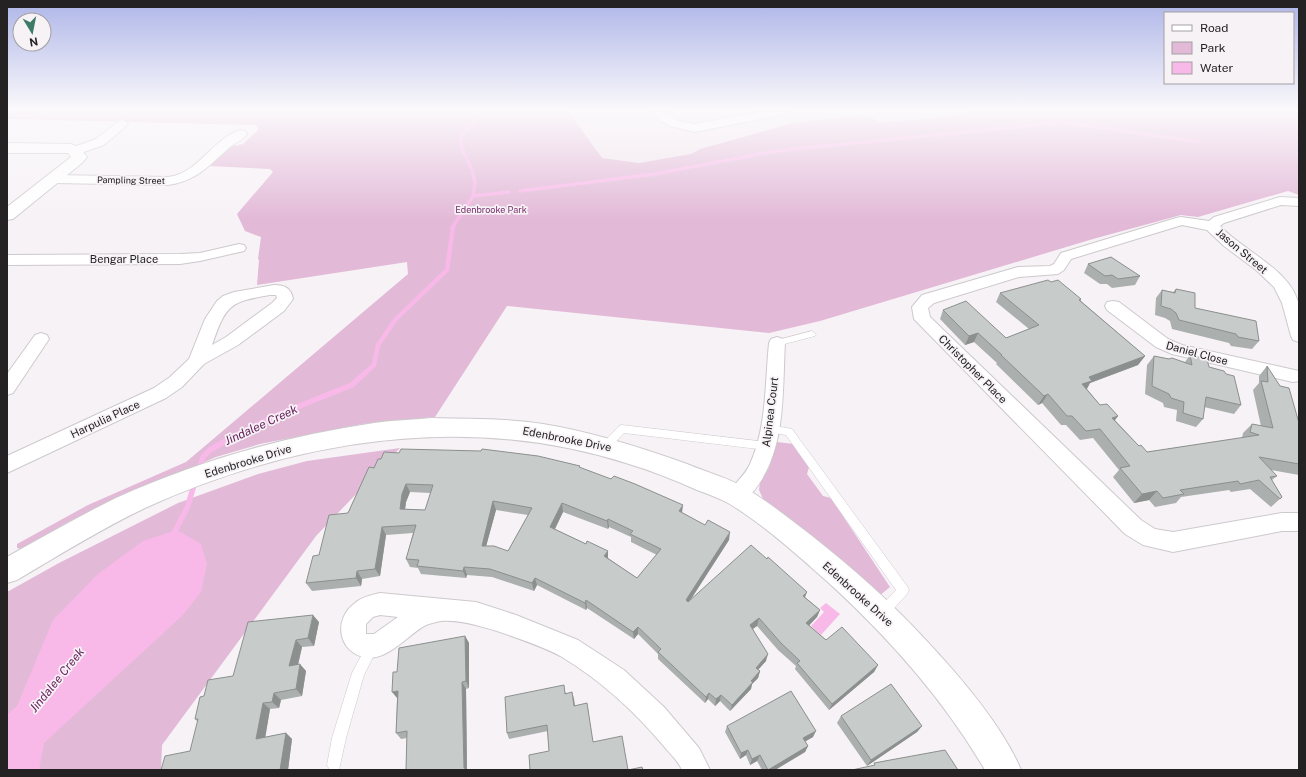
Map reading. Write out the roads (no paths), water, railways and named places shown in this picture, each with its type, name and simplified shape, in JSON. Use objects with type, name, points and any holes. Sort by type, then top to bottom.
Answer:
[{"type":"street","points":[[7,148],[61,149],[75,151],[85,147]]},
{"type":"street","name":"Pampling Street","points":[[53,179],[168,182],[192,173],[221,147]]},
{"type":"street","points":[[7,215],[77,160],[79,157],[75,151]]},
{"type":"street","name":"Jason Street","points":[[1299,202],[1280,202],[1219,220],[1212,226],[1219,235],[1266,272],[1285,291],[1299,336]]},
{"type":"street","name":"Christopher Place","points":[[1212,226],[1181,221],[1068,255],[1064,258],[1059,267],[1053,271],[1018,272],[928,299],[920,307],[922,319],[1132,527],[1151,538],[1173,542],[1282,522],[1299,522]]},
{"type":"street","name":"Bengar Place","points":[[7,260],[180,259],[200,257],[239,248]]},
{"type":"street","name":"Harpulia Place","points":[[7,465],[160,392],[176,382],[196,362],[232,341],[278,307],[285,299],[286,295],[284,292],[279,290],[271,290],[243,295],[226,302],[215,317],[196,362]]},
{"type":"street","name":"Daniel Close","points":[[1113,306],[1162,343],[1178,350],[1297,377]]},
{"type":"street","points":[[7,388],[41,339]]},
{"type":"street","name":"Alpinea Court","points":[[737,496],[758,469],[768,437],[777,343]]},
{"type":"street","name":"Edenbrooke Drive","points":[[7,571],[115,511],[181,482],[252,457],[302,444],[369,433],[429,426],[532,431],[606,446],[681,472],[737,496],[802,544],[881,613],[911,644],[944,684],[990,746],[1004,770]]},
{"type":"street","points":[[442,610],[418,617],[382,642],[372,646],[366,646],[353,638],[352,633],[356,618],[366,608],[383,604],[476,613],[516,626],[569,648],[615,679],[655,716],[690,757],[696,770]]},
{"type":"lane","points":[[777,343],[812,334]]},
{"type":"lane","points":[[606,446],[622,429],[768,437],[789,432],[903,590],[881,613]]},
{"type":"lane","points":[[334,765],[339,738],[358,673],[372,646]]},
{"type":"water","points":[[177,530],[201,544],[207,564],[201,592],[183,615],[44,743],[39,770],[7,770],[7,715],[17,706],[53,620],[98,574],[143,541]]},
{"type":"water","points":[[826,603],[840,614],[821,635],[811,626],[824,612],[820,608]]},
{"type":"waterway","name":"Jindalee Creek","points":[[462,147],[472,170],[475,183],[473,196]]},
{"type":"waterway","points":[[520,191],[655,174],[776,151],[813,147]]},
{"type":"waterway","points":[[473,196],[509,192]]},
{"type":"waterway","name":"Jindalee Creek","points":[[452,228],[473,196]]},
{"type":"waterway","name":"Jindalee Creek","points":[[365,373],[374,365],[378,345],[396,319],[447,270],[453,227]]},
{"type":"waterway","name":"Jindalee Creek","points":[[199,470],[203,457],[210,450],[236,435],[277,415],[352,385],[366,372]]},
{"type":"waterway","name":"Jindalee Creek","points":[[173,535],[187,508],[195,482]]},
{"type":"park label","name":"Edenbrooke Park","points":[[491,209]]}]
